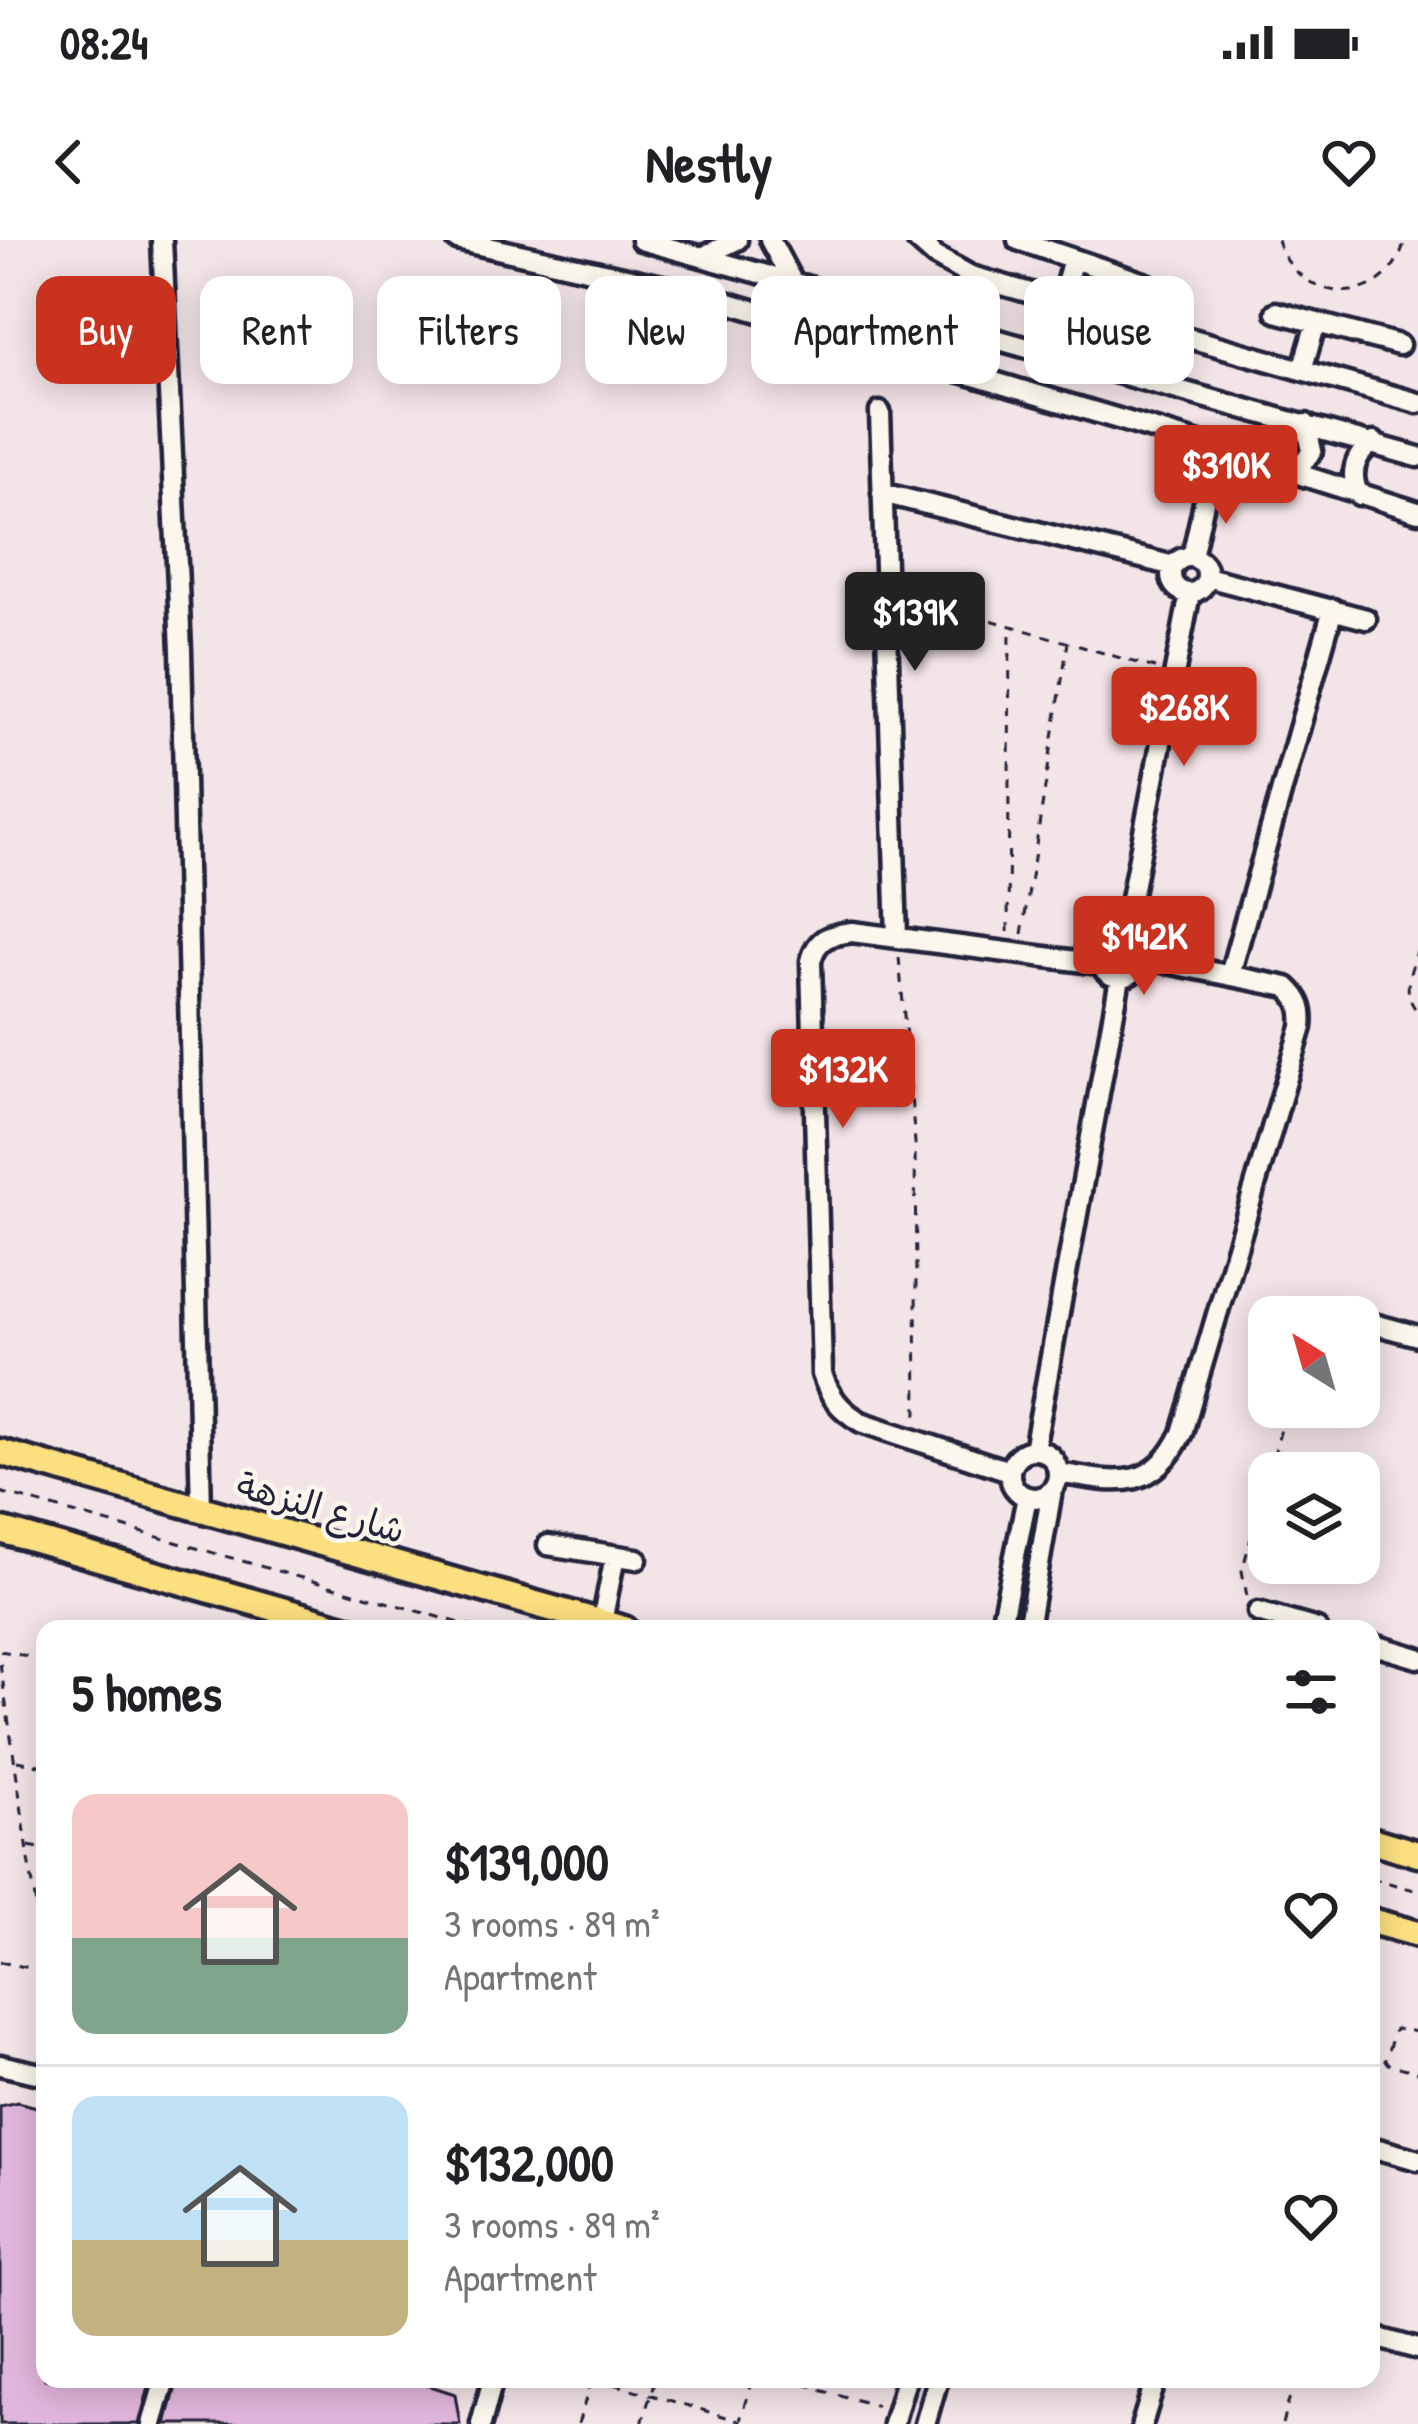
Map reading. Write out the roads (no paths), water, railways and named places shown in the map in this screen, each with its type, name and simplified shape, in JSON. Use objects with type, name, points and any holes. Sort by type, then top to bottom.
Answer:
[{"type":"main road","name":"شارع النزهة","points":[[0,1452],[559,1619]]},
{"type":"main road","points":[[0,1530],[301,1620]]},
{"type":"main road","points":[[1380,1843],[1418,1854]]},
{"type":"main road","points":[[1380,1923],[1418,1934]]},
{"type":"street","points":[[162,240],[181,650],[201,1510]]},
{"type":"street","points":[[458,240],[703,295],[1418,512]]},
{"type":"street","points":[[641,240],[771,276]]},
{"type":"street","points":[[704,256],[737,240]]},
{"type":"street","points":[[770,240],[790,276]]},
{"type":"street","points":[[917,240],[959,272],[1024,290]]},
{"type":"street","points":[[1018,240],[1124,276]]},
{"type":"street","points":[[1068,276],[1073,259]]},
{"type":"street","points":[[1276,312],[1399,345]]},
{"type":"street","points":[[1302,370],[1316,323]]},
{"type":"street","points":[[1194,339],[1418,403]]},
{"type":"street","points":[[1000,340],[1418,457]]},
{"type":"street","points":[[880,412],[897,938]]},
{"type":"street","points":[[1294,474],[1312,451],[1306,424]]},
{"type":"street","points":[[1359,495],[1353,479],[1356,461],[1374,442]]},
{"type":"street","points":[[1192,557],[1216,448]]},
{"type":"street","points":[[882,493],[1174,566]]},
{"type":"street","points":[[1192,557],[1202,562],[1207,577],[1202,589],[1190,593],[1174,585],[1174,566],[1192,557]]},
{"type":"street","points":[[1207,577],[1366,619]]},
{"type":"street","points":[[1124,935],[1190,593]]},
{"type":"street","points":[[1230,974],[1333,609]]},
{"type":"street","points":[[1010,1471],[845,1413],[828,1391],[822,1374],[814,950],[828,935],[852,932],[1100,964],[1108,974],[1120,977],[1134,972],[1142,958],[1137,944],[1124,935]]},
{"type":"street","points":[[1100,964],[1104,943],[1124,935]]},
{"type":"street","points":[[1030,1620],[1055,1481],[1051,1456],[1034,1450],[1018,1456],[1010,1471],[1013,1487],[1036,1498],[1055,1481],[1139,1478],[1173,1452],[1302,1027],[1304,1012],[1287,987],[1142,958]]},
{"type":"street","points":[[1034,1450],[1120,977]]},
{"type":"street","points":[[1380,1325],[1418,1336]]},
{"type":"street","points":[[1002,1620],[1027,1497]]},
{"type":"street","points":[[548,1545],[637,1559]]},
{"type":"street","points":[[613,1620],[615,1556]]},
{"type":"street","points":[[1258,1612],[1286,1620]]},
{"type":"street","points":[[1380,1647],[1418,1658]]},
{"type":"street","points":[[0,2065],[36,2073]]},
{"type":"street","points":[[1380,2149],[1418,2160]]},
{"type":"street","points":[[1380,2338],[1418,2349]]},
{"type":"street","points":[[152,2424],[163,2388]]},
{"type":"street","points":[[481,2424],[491,2388]]},
{"type":"street","points":[[895,2418],[903,2388]]},
{"type":"street","points":[[925,2424],[935,2388]]},
{"type":"street","points":[[1142,2424],[1153,2388]]}]
